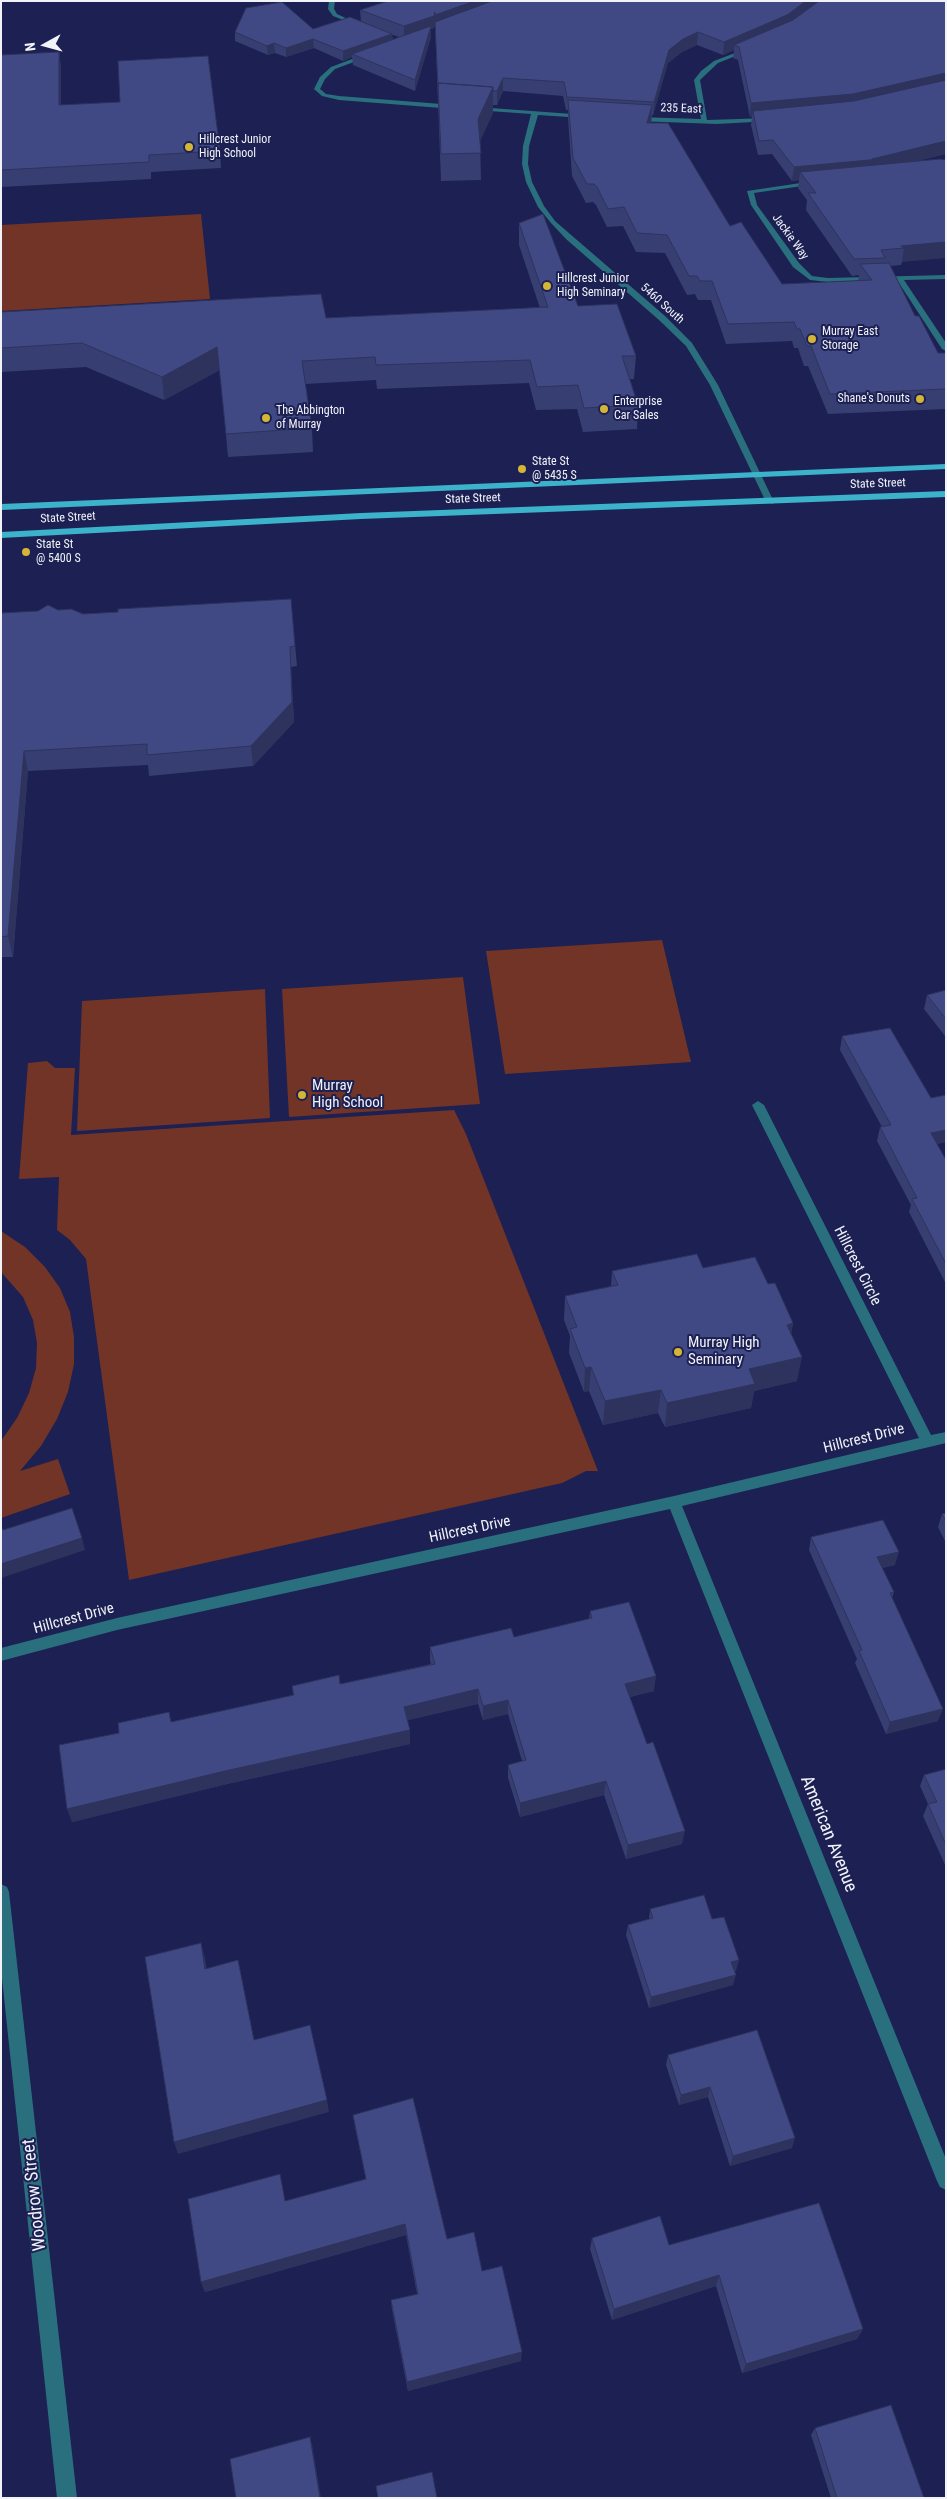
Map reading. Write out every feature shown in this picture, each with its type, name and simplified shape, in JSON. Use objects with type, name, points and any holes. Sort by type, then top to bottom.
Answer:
[{"type":"main road","name":"State Street","points":[[1,508],[946,466]]},
{"type":"main road","name":"State Street","points":[[1,535],[352,516],[946,494]]},
{"type":"street","points":[[332,1],[331,9],[335,15],[366,29]]},
{"type":"street","points":[[704,122],[697,80],[702,72],[716,62],[754,47]]},
{"type":"street","points":[[377,52],[333,68],[327,73],[317,88],[324,95],[367,100],[590,117]]},
{"type":"street","name":"5460 South","points":[[535,113],[526,146],[525,164],[528,182],[542,207],[564,232],[662,318],[689,345],[714,385],[770,502]]},
{"type":"street","name":"235 East","points":[[627,119],[704,122],[778,119]]},
{"type":"street","name":"Jackie Way","points":[[822,182],[750,191],[754,205],[796,265],[810,278],[828,280],[946,277]]},
{"type":"street","points":[[899,278],[946,348]]},
{"type":"street","name":"Hillcrest Circle","points":[[758,1105],[927,1441]]},
{"type":"street","name":"Hillcrest Drive","points":[[1,1656],[123,1623],[674,1502],[946,1436]]},
{"type":"street","name":"American Avenue","points":[[674,1502],[946,2181]]},
{"type":"street","name":"Woodrow Street","points":[[1,1892],[68,2498]]},
{"type":"shaded area","points":[[201,214],[210,299],[1,311],[1,225]]},
{"type":"shaded area","points":[[662,940],[691,1062],[505,1074],[486,951]]},
{"type":"shaded area","points":[[463,977],[480,1104],[289,1117],[282,989]]},
{"type":"shaded area","points":[[265,989],[270,1118],[77,1131],[82,1001]]},
{"type":"shaded area","points":[[47,1061],[55,1068],[75,1068],[71,1135],[454,1110],[466,1134],[598,1471],[586,1471],[562,1483],[129,1580],[86,1259],[70,1240],[57,1230],[59,1177],[19,1179],[28,1063]]},
{"type":"shaded area","points":[[1,1231],[25,1247],[45,1267],[60,1288],[70,1312],[74,1337],[74,1364],[68,1392],[57,1419],[41,1446],[20,1471],[58,1459],[70,1494],[1,1518],[1,1441],[17,1418],[29,1393],[36,1368],[37,1343],[33,1320],[23,1297],[1,1272]]},
{"type":"building","points":[[388,1],[475,1],[435,15],[435,12],[434,16],[404,26],[360,10]]},
{"type":"building","points":[[492,1],[806,1],[787,15],[724,42],[698,32],[683,39],[669,50],[654,102],[567,97],[564,82],[503,78],[497,91],[493,91],[493,87],[438,83],[438,87],[435,22]]},
{"type":"building","points":[[819,1],[946,1],[946,73],[853,94],[751,103],[739,47],[734,45],[793,20]]},
{"type":"building","points":[[282,2],[313,29],[350,17],[392,34],[343,51],[313,39],[286,48],[274,43],[267,46],[235,32],[246,8]]},
{"type":"building","points":[[431,26],[415,80],[352,54]]},
{"type":"building","name":"Hillcrest Junior High School","points":[[59,52],[59,105],[120,102],[118,61],[208,56],[220,151],[149,155],[149,162],[1,170],[1,55]]},
{"type":"building","points":[[946,80],[946,141],[872,159],[880,159],[794,167],[773,140],[759,141],[753,111],[854,101]]},
{"type":"building","points":[[438,83],[493,87],[478,119],[481,153],[441,154]]},
{"type":"building","points":[[568,100],[652,105],[647,123],[668,123],[730,226],[741,222],[782,284],[872,280],[860,264],[889,263],[915,316],[919,316],[938,353],[946,353],[946,389],[830,394],[811,346],[807,346],[800,329],[797,329],[794,322],[728,324],[712,281],[700,281],[697,276],[689,276],[667,235],[637,233],[624,207],[608,209],[597,187],[594,184],[587,184],[573,158]]},
{"type":"building","points":[[946,160],[946,242],[901,246],[904,248],[881,250],[885,258],[854,259],[808,193],[816,193],[800,172]]},
{"type":"building","points":[[543,214],[578,306],[617,304],[636,356],[622,356],[638,405],[584,408],[578,385],[537,387],[530,360],[376,365],[375,357],[302,361],[312,428],[226,434],[217,347],[162,377],[82,343],[1,348],[1,312],[321,294],[326,318],[548,307],[519,223]]},
{"type":"building","points":[[291,599],[295,646],[290,647],[292,702],[251,746],[147,755],[147,744],[24,751],[8,936],[1,937],[1,613],[38,611],[48,605],[58,610],[71,609],[83,614],[118,612],[118,609]]},
{"type":"building","points":[[946,990],[946,1019],[927,995]]},
{"type":"building","points":[[890,1028],[931,1098],[946,1095],[946,1130],[931,1133],[946,1160],[946,1264],[912,1199],[917,1198],[880,1127],[891,1125],[842,1036]]},
{"type":"building","name":"Murray High Seminary","points":[[697,1254],[703,1268],[755,1257],[768,1284],[775,1283],[793,1323],[787,1325],[802,1357],[749,1369],[755,1384],[667,1403],[661,1390],[605,1401],[591,1367],[585,1368],[570,1329],[577,1327],[565,1296],[618,1285],[612,1271]]},
{"type":"building","points":[[72,1508],[82,1538],[1,1564],[1,1525],[3,1530]]},
{"type":"building","points":[[946,1513],[946,1521],[942,1514]]},
{"type":"building","points":[[883,1520],[899,1552],[877,1557],[894,1592],[890,1593],[943,1709],[890,1722],[859,1651],[862,1650],[811,1537]]},
{"type":"building","points":[[629,1602],[656,1676],[625,1684],[647,1744],[653,1742],[685,1831],[628,1845],[606,1781],[520,1803],[508,1765],[526,1760],[508,1700],[483,1706],[478,1689],[404,1707],[410,1730],[225,1771],[67,1809],[59,1745],[119,1733],[118,1723],[169,1712],[171,1722],[294,1695],[292,1686],[339,1675],[340,1684],[435,1664],[430,1647],[511,1628],[514,1637],[592,1618],[590,1611]]},
{"type":"building","points":[[946,1769],[946,1845],[928,1804],[937,1802],[924,1775]]},
{"type":"building","points":[[704,1895],[712,1919],[724,1917],[739,1960],[731,1962],[736,1975],[651,1997],[628,1925],[653,1918],[650,1909]]},
{"type":"building","points":[[201,1943],[205,1969],[238,1960],[254,2040],[310,2025],[327,2100],[174,2142],[145,1957]]},
{"type":"building","points":[[757,2030],[795,2138],[733,2156],[710,2087],[681,2095],[668,2055]]},
{"type":"building","points":[[413,2098],[447,2239],[474,2232],[482,2271],[502,2266],[522,2352],[407,2382],[391,2300],[418,2294],[405,2224],[201,2282],[188,2199],[280,2174],[285,2201],[366,2179],[353,2115]]},
{"type":"building","points":[[819,2203],[863,2329],[746,2364],[719,2275],[614,2309],[592,2238],[660,2216],[669,2245]]},
{"type":"building","points":[[891,2405],[924,2498],[837,2498],[815,2428]]},
{"type":"building","points":[[310,2437],[320,2498],[236,2498],[230,2459]]},
{"type":"building","points":[[432,2472],[437,2498],[378,2498],[376,2486]]},
{"type":"place","name":"Hillcrest Junior High School","points":[[189,147]]},
{"type":"place","name":"Hillcrest Junior High Seminary","points":[[547,286]]},
{"type":"place","name":"Murray East Storage","points":[[812,339]]},
{"type":"place","name":"Shane's Donuts","points":[[920,399]]},
{"type":"place","name":"Enterprise Car Sales","points":[[604,409]]},
{"type":"place","name":"The Abbington of Murray","points":[[266,418]]},
{"type":"place","name":"State St @ 5435 S","points":[[522,469]]},
{"type":"place","name":"State St @ 5400 S","points":[[26,552]]},
{"type":"place","name":"Murray High School","points":[[302,1095]]},
{"type":"place","name":"Murray High Seminary","points":[[678,1352]]}]
